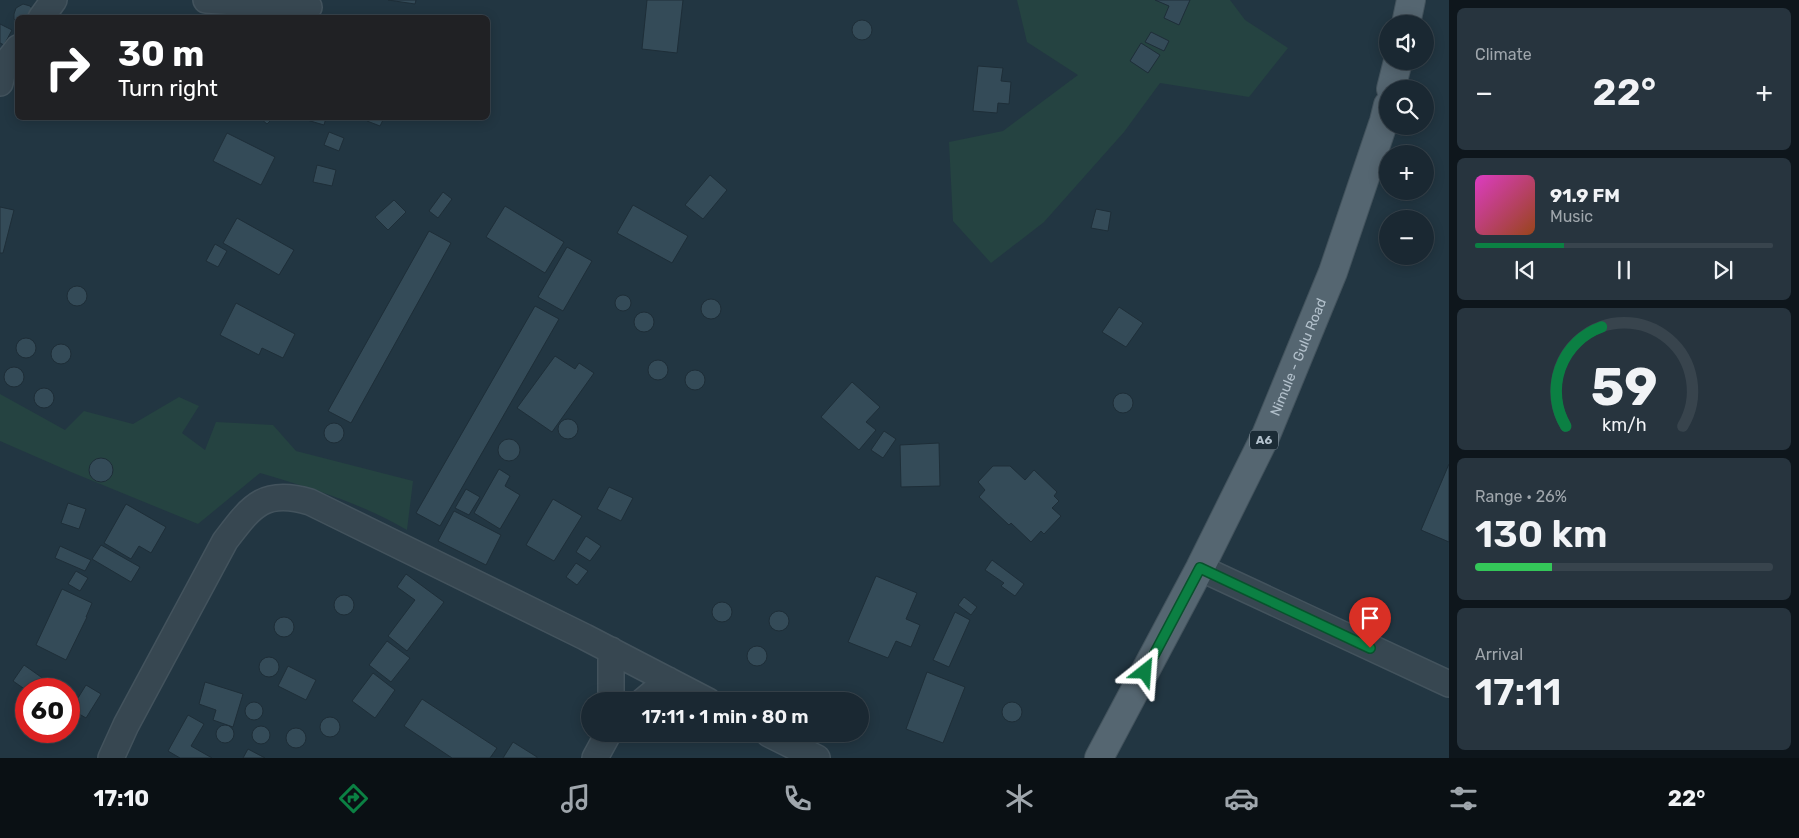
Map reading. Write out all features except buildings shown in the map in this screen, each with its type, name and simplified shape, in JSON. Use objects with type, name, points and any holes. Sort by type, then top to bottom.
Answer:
[{"type":"main road","points":[[1408,15],[1411,0]]},
{"type":"main road","name":"Nimule - Gulu Road","points":[[1099,758],[1200,568],[1266,435],[1330,281],[1379,135]]},
{"type":"street","points":[[43,15],[54,0]]},
{"type":"street","points":[[206,0],[309,7]]},
{"type":"street","points":[[0,84],[4,66],[15,52]]},
{"type":"street","points":[[111,758],[131,716],[224,541],[244,516],[260,503],[276,496],[292,497],[310,502],[611,650],[691,692]]},
{"type":"street","points":[[1200,568],[1449,684]]},
{"type":"street","points":[[610,692],[611,650]]},
{"type":"street","points":[[654,692],[668,680]]},
{"type":"street","points":[[595,758],[604,742]]},
{"type":"street","points":[[785,742],[817,758]]},
{"type":"green space","points":[[1017,0],[1230,0],[1245,20],[1288,48],[1249,97],[1160,83],[1124,132],[1044,222],[991,263],[953,221],[949,142],[1003,131],[1078,75],[1027,42]]},
{"type":"green space","points":[[0,394],[65,430],[84,411],[133,424],[179,397],[199,406],[182,433],[205,450],[216,422],[273,425],[296,451],[413,481],[407,530],[354,504],[260,473],[198,524],[0,441]]},
{"type":"route","points":[[1145,672],[1200,568],[1370,648]]}]
